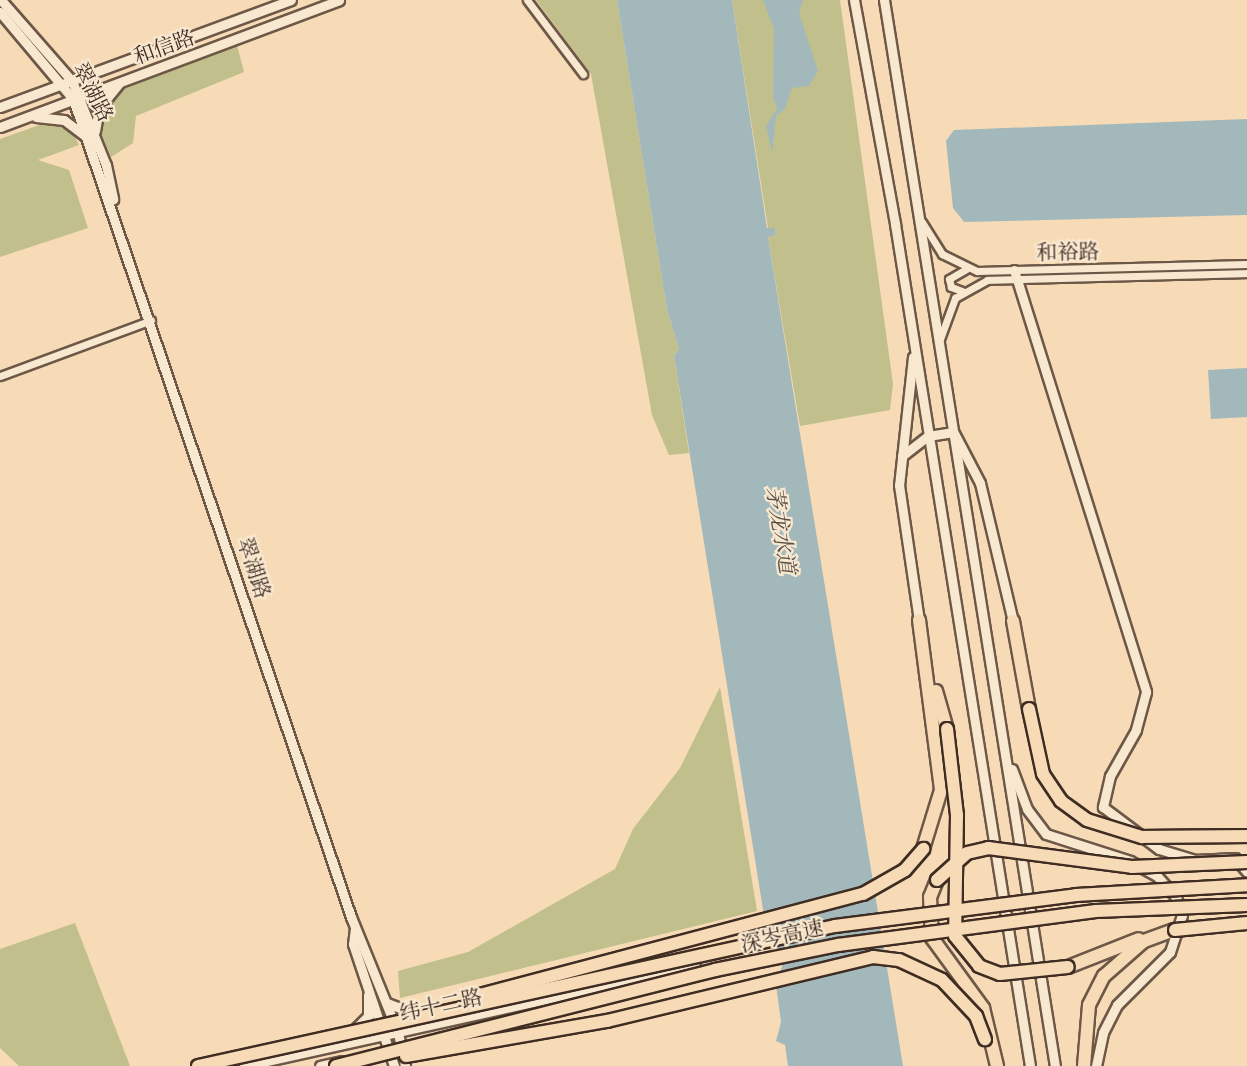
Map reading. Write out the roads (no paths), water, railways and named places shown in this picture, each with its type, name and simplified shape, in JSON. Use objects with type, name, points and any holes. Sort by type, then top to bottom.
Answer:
[{"type":"highway","points":[[198,1066],[363,1028],[863,894],[905,870],[923,849],[941,790],[927,667],[919,620]]},
{"type":"highway","points":[[1013,621],[1043,774],[1061,801],[1087,820],[1142,837],[1247,836]]},
{"type":"highway","points":[[927,667],[947,729],[958,845],[951,918],[959,944],[979,966],[1000,974],[1044,973],[1175,930],[1247,923]]},
{"type":"highway","points":[[995,1066],[983,1008],[941,955],[928,918],[937,880],[958,860],[1009,847],[1132,867],[1247,862]]},
{"type":"highway","name":"深岑高速","points":[[363,1028],[835,926],[1076,895],[1247,885]]},
{"type":"highway","name":"深岑高速","points":[[336,1066],[715,970],[838,945],[1096,911],[1247,905]]},
{"type":"highway","points":[[1083,1066],[1089,1005],[1104,976],[1136,946],[1175,930]]},
{"type":"highway","points":[[345,1063],[607,1021],[873,957],[899,960],[942,980],[976,1016],[989,1039]]},
{"type":"street","name":"翠湖路","points":[[1,0],[68,83],[76,98],[355,928],[387,1003],[407,1066]]},
{"type":"street","name":"和信路","points":[[0,107],[291,0]]},
{"type":"street","name":"和信路","points":[[0,127],[339,0]]},
{"type":"street","points":[[528,0],[583,74]]},
{"type":"street","points":[[854,0],[914,342],[1030,1066]]},
{"type":"street","points":[[884,0],[938,354],[1055,1066]]},
{"type":"street","name":"翠湖路","points":[[0,12],[68,83]]},
{"type":"street","points":[[25,117],[59,118],[90,135],[99,108],[122,80]]},
{"type":"street","points":[[917,214],[942,254],[966,269],[950,279],[951,286],[962,291],[943,323],[938,354]]},
{"type":"street","name":"和裕路","points":[[966,269],[1014,270],[1247,264]]},
{"type":"street","points":[[1014,270],[1146,693],[1136,730],[1110,776],[1103,807],[1159,849],[1194,860],[1235,858],[1247,872]]},
{"type":"street","name":"和裕路","points":[[962,291],[987,280],[1247,273]]},
{"type":"street","points":[[0,376],[152,320]]},
{"type":"street","points":[[914,342],[900,459],[900,500],[919,620]]},
{"type":"street","points":[[900,459],[928,436],[952,432]]},
{"type":"street","points":[[952,432],[978,477],[1013,621]]},
{"type":"street","points":[[1003,740],[1027,809],[1046,834],[1130,861],[1157,876],[1176,897],[1182,915],[1170,952],[1117,1005],[1103,1033],[1096,1066]]},
{"type":"street","name":"翠湖路","points":[[355,928],[353,944],[367,990],[392,1050],[394,1066]]},
{"type":"street","name":"纬十二路","points":[[244,1066],[695,966]]},
{"type":"street","points":[[320,1066],[345,1063],[402,1047],[648,991],[646,977]]},
{"type":"street","points":[[336,1046],[368,1016],[367,990]]},
{"type":"street","points":[[387,1003],[444,1023]]},
{"type":"street","points":[[407,1066],[416,1054],[475,1031]]},
{"type":"street","points":[[345,1063],[370,1066]]},
{"type":"water","name":"茅龙水道","points":[[617,0],[732,0],[767,228],[775,228],[776,235],[768,237],[903,1066],[788,1066],[785,1045],[776,1041],[781,1022],[776,985],[784,960],[766,928],[674,356],[679,349],[667,310]]},
{"type":"water","points":[[763,0],[803,0],[799,13],[818,71],[809,86],[792,88],[785,109],[776,116],[772,153],[766,126],[777,109],[773,97],[774,29]]},
{"type":"water","points":[[1247,119],[1247,215],[964,222],[953,208],[946,141],[954,130]]},
{"type":"water","points":[[1247,368],[1247,417],[1211,419],[1208,370]]}]
